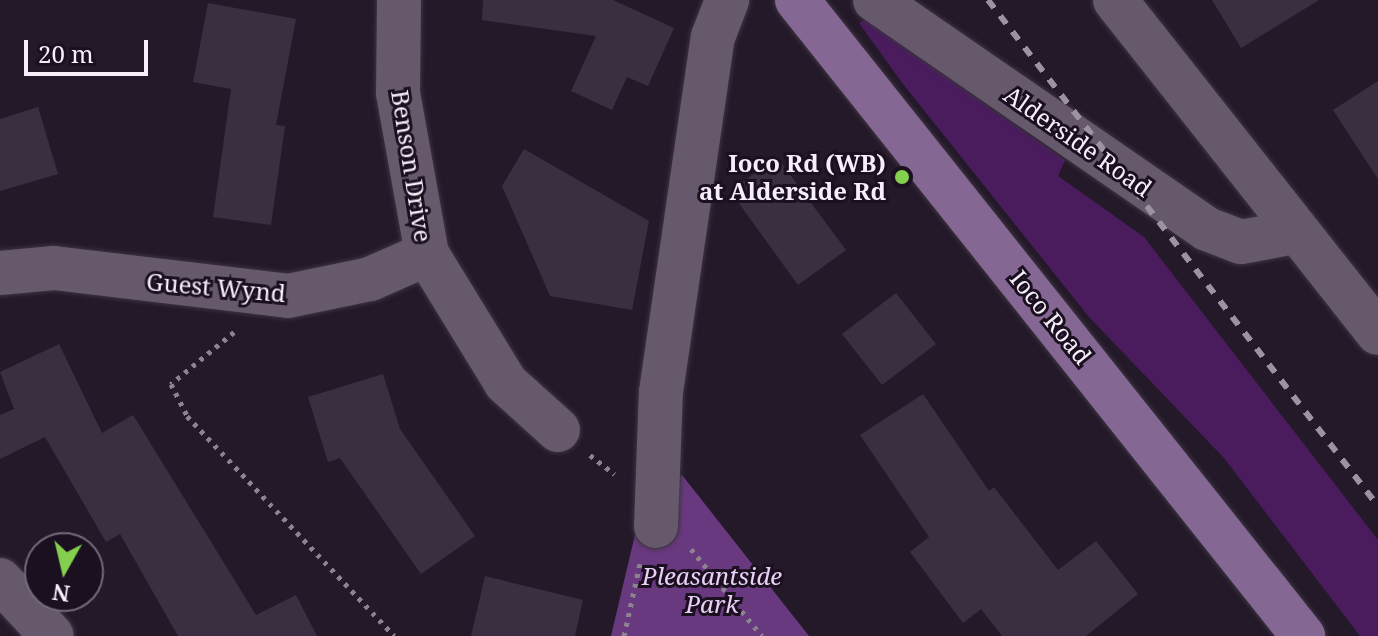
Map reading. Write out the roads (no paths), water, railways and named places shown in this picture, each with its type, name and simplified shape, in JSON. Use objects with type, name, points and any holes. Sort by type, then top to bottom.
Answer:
[{"type":"main road","name":"Ioco Road","points":[[797,0],[1303,636]]},
{"type":"street","name":"Benson Drive","points":[[399,0],[398,93],[427,254],[506,383],[558,430]]},
{"type":"street","points":[[654,515],[713,37],[727,0]]},
{"type":"street","name":"Alderside Road","points":[[875,0],[1207,229],[1241,242],[1295,232]]},
{"type":"street","points":[[1115,0],[1295,232],[1378,333]]},
{"type":"street","name":"Guest Wynd","points":[[0,273],[54,268],[234,293],[325,291],[427,254]]},
{"type":"street","points":[[0,580],[52,636]]},
{"type":"railway","points":[[988,0],[1378,506]]},
{"type":"place","name":"Ioco Rd (WB) at Alderside Rd","points":[[902,177]]},
{"type":"park label","name":"Pleasantside Park","points":[[712,590]]}]
